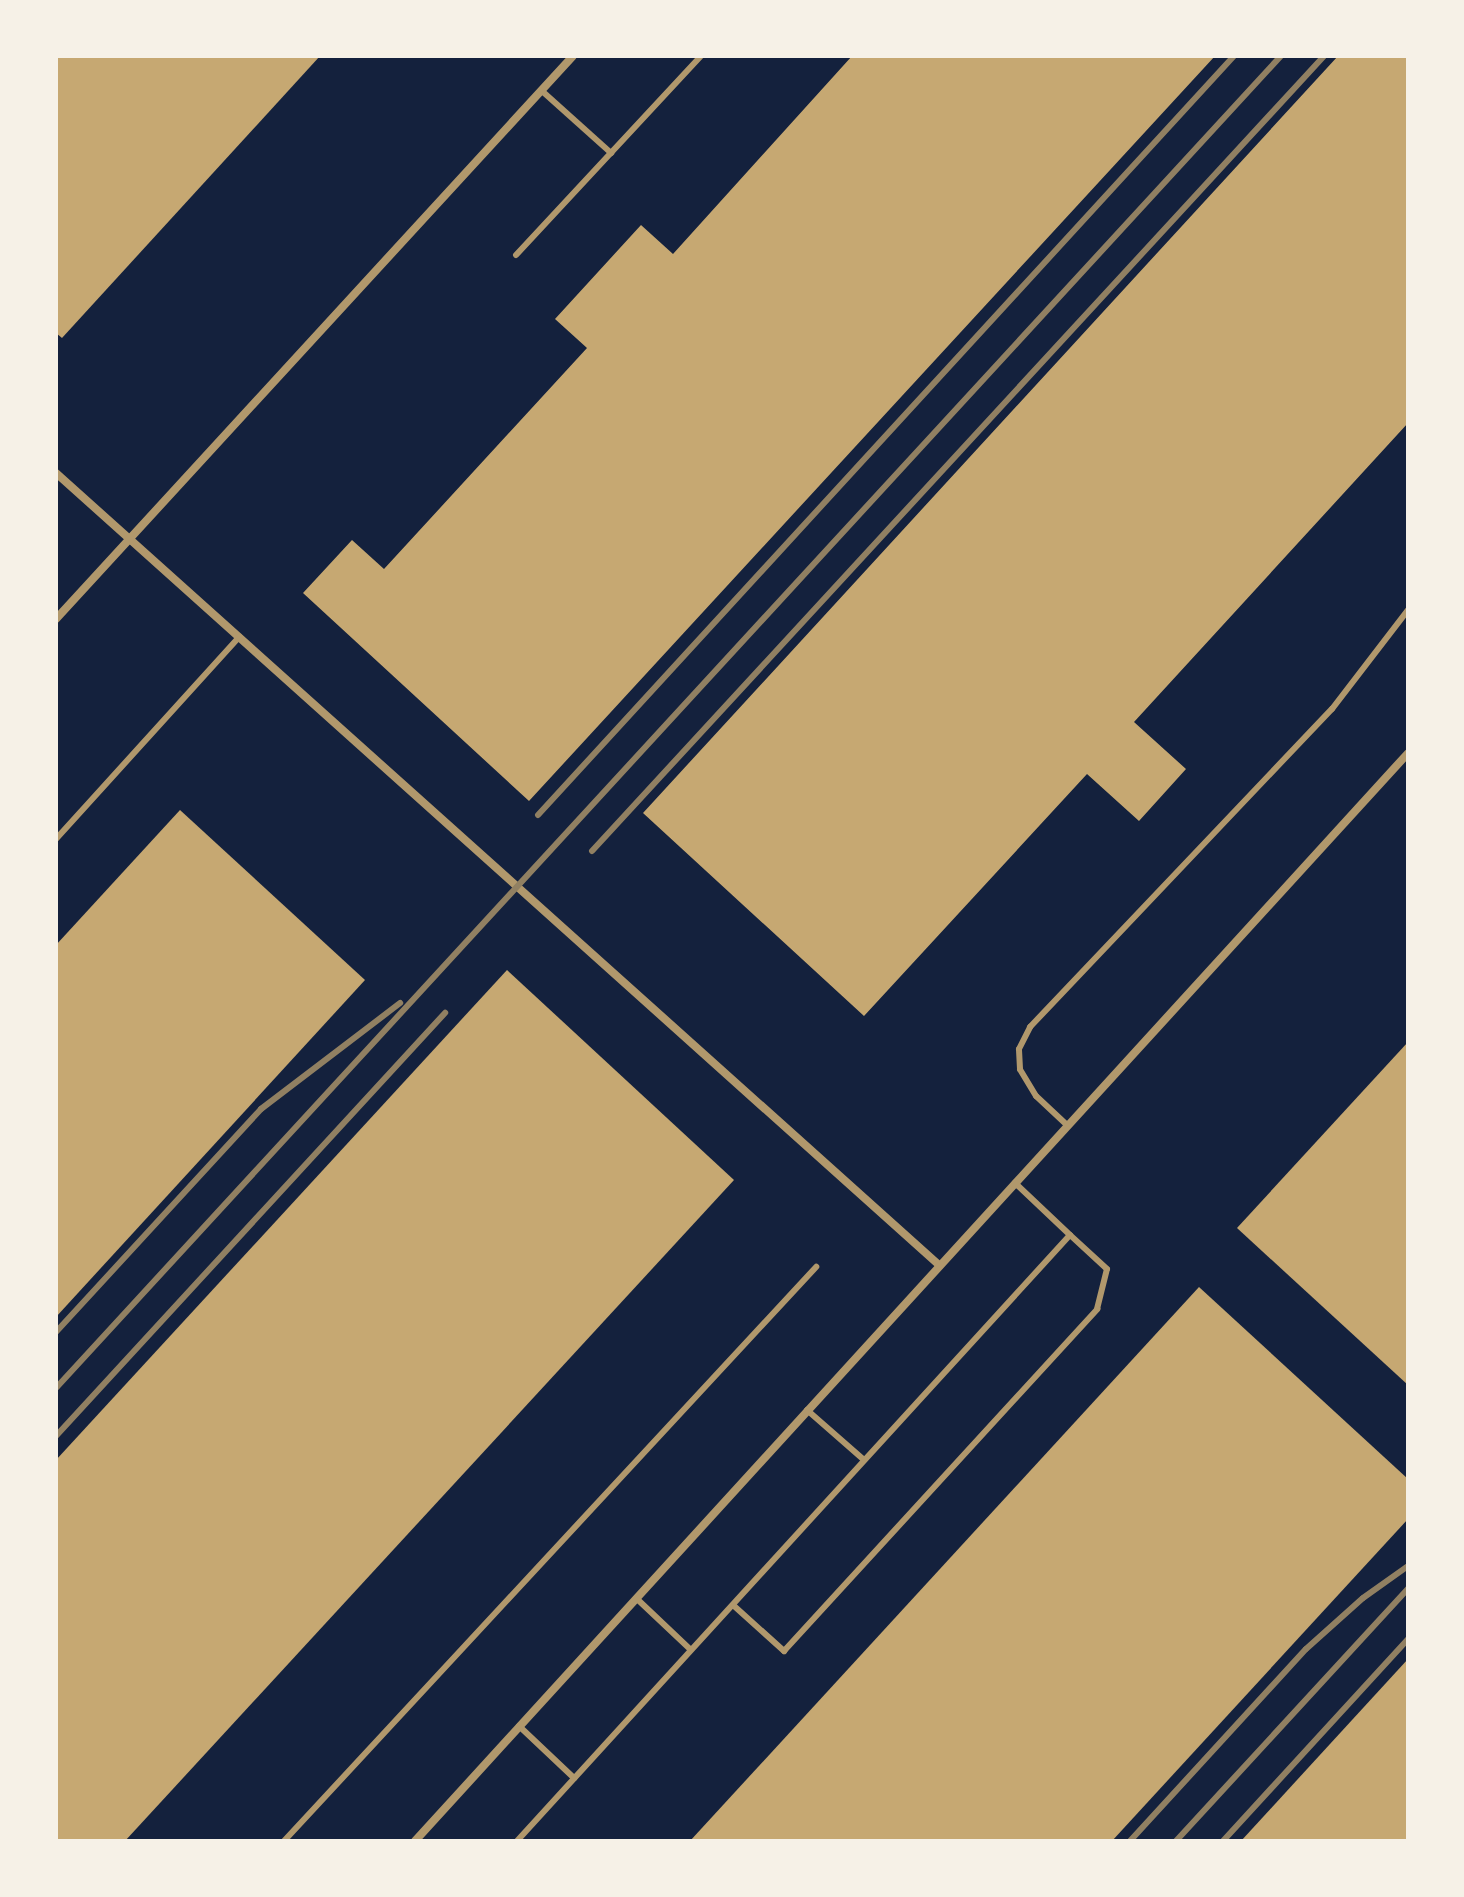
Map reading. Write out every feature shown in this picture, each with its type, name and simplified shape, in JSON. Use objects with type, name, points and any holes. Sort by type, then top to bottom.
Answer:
[{"type":"street","points":[[56,619],[573,56]]},
{"type":"street","points":[[56,473],[939,1265]]},
{"type":"street","points":[[415,1841],[1408,753]]},
{"type":"lane","points":[[516,255],[701,56]]},
{"type":"lane","points":[[542,91],[611,153]]},
{"type":"lane","points":[[1067,1125],[1036,1096],[1020,1069],[1019,1049],[1030,1027],[1332,709],[1408,610]]},
{"type":"lane","points":[[56,839],[239,637]]},
{"type":"lane","points":[[733,1605],[784,1651],[1097,1309],[1107,1269],[1015,1183]]},
{"type":"lane","points":[[517,1841],[1070,1235]]},
{"type":"lane","points":[[284,1841],[816,1267]]},
{"type":"lane","points":[[807,1410],[863,1459]]},
{"type":"lane","points":[[636,1598],[690,1649]]},
{"type":"lane","points":[[519,1726],[574,1778]]},
{"type":"building","points":[[56,56],[320,56],[62,338],[56,333]]},
{"type":"building","points":[[852,56],[1215,56],[529,801],[303,593],[352,540],[384,569],[587,348],[555,319],[641,225],[673,254]]},
{"type":"building","points":[[1338,56],[1408,56],[1408,423],[1134,722],[1186,769],[1139,821],[1087,774],[864,1016],[643,813]]},
{"type":"building","points":[[180,810],[365,980],[56,1317],[56,945]]},
{"type":"building","points":[[507,970],[734,1180],[125,1841],[56,1841],[56,1460]]},
{"type":"building","points":[[1408,1042],[1408,1385],[1237,1228]]},
{"type":"building","points":[[1199,1287],[1408,1479],[1408,1519],[1112,1841],[690,1841]]},
{"type":"building","points":[[1408,1659],[1408,1841],[1241,1841]]},
{"type":"railway","points":[[538,815],[1234,56]]},
{"type":"railway","points":[[56,1388],[1281,56]]},
{"type":"railway","points":[[592,851],[1324,56]]},
{"type":"railway","points":[[56,1332],[261,1109],[400,1003]]},
{"type":"railway","points":[[56,1436],[445,1013]]},
{"type":"railway","points":[[1130,1841],[1306,1649],[1363,1598],[1408,1566]]},
{"type":"railway","points":[[1176,1841],[1408,1589]]},
{"type":"railway","points":[[1223,1841],[1408,1639]]}]
